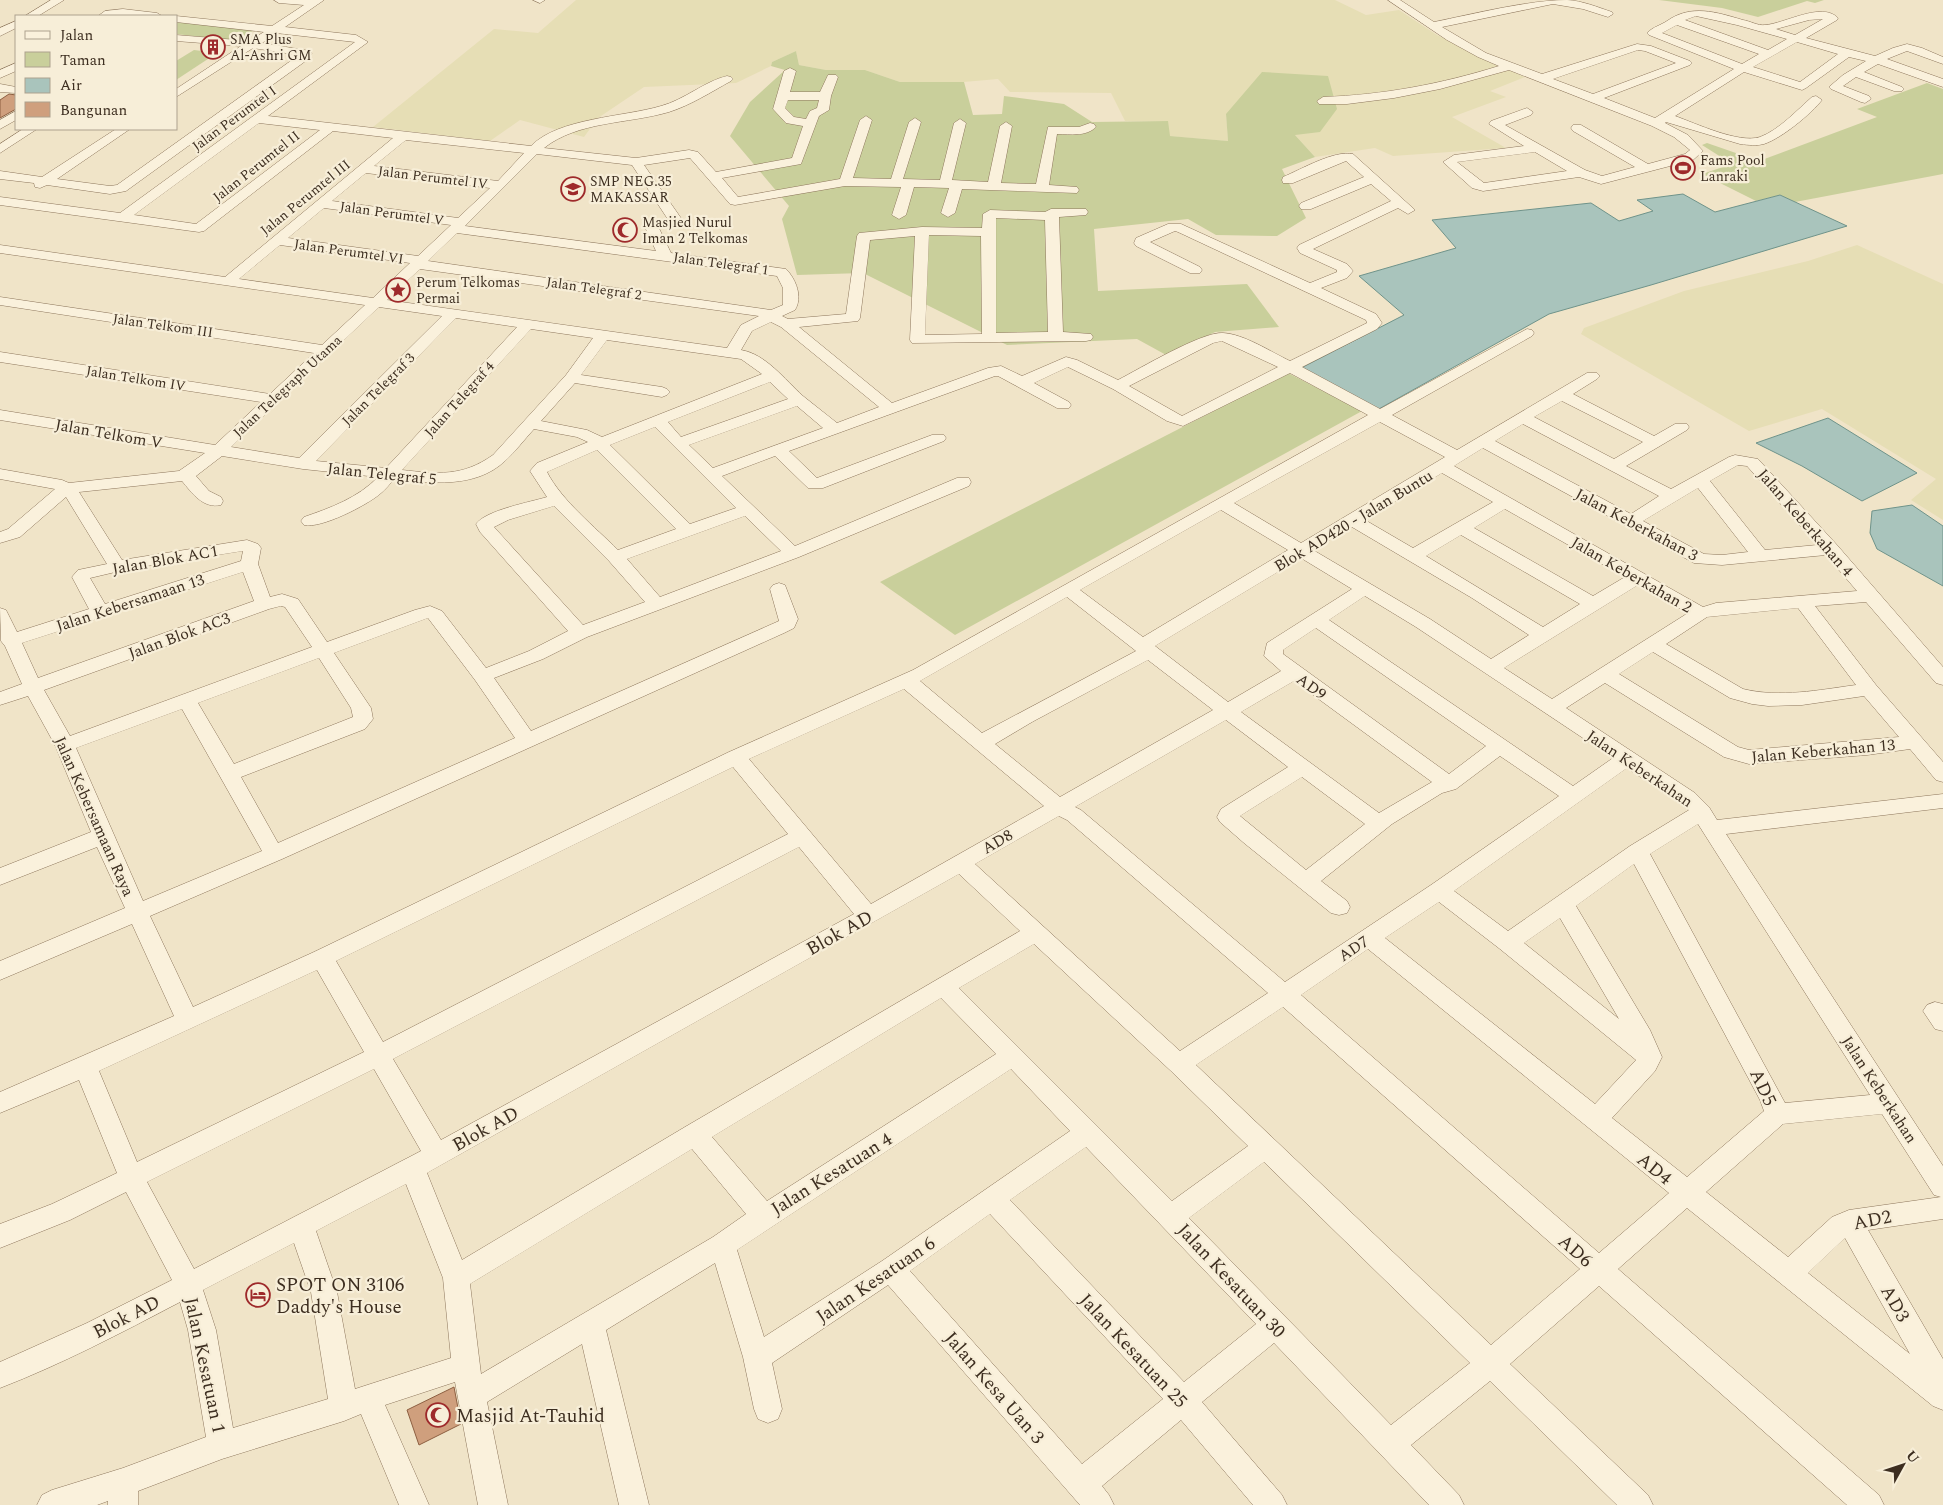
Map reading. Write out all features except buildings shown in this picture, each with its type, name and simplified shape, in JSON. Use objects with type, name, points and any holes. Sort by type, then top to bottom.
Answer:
[{"type":"street","points":[[32,15],[59,0]]},
{"type":"street","points":[[279,0],[311,1]]},
{"type":"street","points":[[1393,0],[1431,26],[1470,48],[1509,66],[1662,121],[1741,141],[1761,141],[1770,137],[1816,100]]},
{"type":"street","points":[[178,93],[311,1]]},
{"type":"street","points":[[1431,26],[1551,1],[1585,6],[1608,14]]},
{"type":"street","points":[[1585,6],[1604,2]]},
{"type":"street","points":[[105,15],[119,12],[148,15]]},
{"type":"street","points":[[1847,52],[1802,86],[1743,68],[1653,33],[1674,20],[1696,13],[1764,29],[1877,60],[1943,83]]},
{"type":"street","points":[[1662,121],[1743,68],[1833,18],[1827,15],[1817,15],[1764,29]]},
{"type":"street","points":[[178,18],[270,29]]},
{"type":"street","points":[[1674,20],[1770,54]]},
{"type":"street","points":[[0,33],[15,25]]},
{"type":"street","name":"Jalan Perumtel I","points":[[123,218],[362,42],[356,38],[270,29]]},
{"type":"street","points":[[0,174],[38,183],[110,190],[121,188],[248,100],[303,58],[306,53],[247,44],[178,38]]},
{"type":"street","points":[[178,85],[247,44]]},
{"type":"street","points":[[1543,78],[1637,47],[1647,48],[1686,63],[1594,98]]},
{"type":"street","points":[[1866,99],[1840,90],[1835,86],[1877,60],[1903,48],[1916,50],[1943,61]]},
{"type":"street","points":[[1323,100],[1362,99],[1406,93],[1452,83],[1509,66]]},
{"type":"street","points":[[0,75],[15,67]]},
{"type":"street","points":[[790,70],[779,109],[795,122],[810,124]]},
{"type":"street","points":[[1856,73],[1898,90]]},
{"type":"street","points":[[713,176],[797,160],[814,114],[823,110],[825,96],[832,77]]},
{"type":"street","name":"Jalan Telegraph Utama","points":[[186,475],[218,451],[326,350],[500,185],[543,141],[556,134],[587,125],[665,109],[692,98],[727,78]]},
{"type":"street","points":[[0,88],[15,90]]},
{"type":"street","points":[[783,96],[825,96]]},
{"type":"street","points":[[1527,112],[1495,124],[1580,173],[1601,180],[1689,157],[1698,151],[1662,121]]},
{"type":"street","points":[[0,125],[15,116]]},
{"type":"street","points":[[258,119],[636,162],[689,154],[694,155],[736,201],[845,182],[903,182],[1072,190]]},
{"type":"street","points":[[845,182],[866,120]]},
{"type":"street","points":[[899,215],[903,182],[915,122]]},
{"type":"street","points":[[948,213],[960,123]]},
{"type":"street","points":[[1002,209],[1000,186],[1006,126]]},
{"type":"street","name":"Jalan Perumtel II","points":[[123,218],[199,228],[331,127]]},
{"type":"street","points":[[1056,336],[1051,214],[1048,189],[1052,130],[1080,130],[1090,127]]},
{"type":"street","points":[[1577,128],[1647,169]]},
{"type":"street","points":[[0,149],[29,130]]},
{"type":"street","points":[[2,202],[38,183],[114,131]]},
{"type":"street","name":"Jalan Perumtel III","points":[[227,282],[366,169],[403,136]]},
{"type":"street","points":[[1538,148],[1454,159],[1449,162],[1481,187],[1580,173]]},
{"type":"street","points":[[1288,180],[1346,156],[1353,158],[1404,206],[1304,248],[1346,271],[1342,275],[1310,288]]},
{"type":"street","points":[[636,162],[676,221]]},
{"type":"street","name":"Jalan Perumtel IV","points":[[366,169],[500,185]]},
{"type":"street","points":[[1306,206],[1373,178]]},
{"type":"street","points":[[2,202],[123,218]]},
{"type":"street","name":"Jalan Perumtel V","points":[[323,204],[458,225]]},
{"type":"street","points":[[988,338],[988,232],[990,214],[1080,212]]},
{"type":"street","name":"Jalan Telegraf 1","points":[[458,225],[781,272],[786,276],[792,300],[790,307],[772,315]]},
{"type":"street","points":[[651,225],[665,255]]},
{"type":"street","points":[[1020,383],[1069,362],[1118,386],[1173,418],[1183,421],[1375,323],[1371,317],[1178,227],[1170,228],[1140,241],[1194,270]]},
{"type":"street","points":[[786,324],[853,318],[864,236],[922,231],[988,232]]},
{"type":"street","points":[[922,231],[917,340],[1056,336],[1086,337]]},
{"type":"street","name":"Jalan Perumtel VI","points":[[278,241],[418,262]]},
{"type":"street","points":[[0,249],[732,353],[752,359],[835,428]]},
{"type":"street","points":[[0,266],[19,252]]},
{"type":"street","name":"Jalan Telegraf 2","points":[[418,262],[729,306],[772,315]]},
{"type":"street","name":"Jalan Telkom III","points":[[0,301],[326,350]]},
{"type":"street","name":"Jalan Telegraf 3","points":[[303,464],[452,314]]},
{"type":"street","points":[[732,353],[746,328],[772,315],[786,324],[889,408]]},
{"type":"street","name":"Jalan Telegraf 4","points":[[310,521],[362,500],[391,474],[528,324]]},
{"type":"street","points":[[0,1102],[85,1067],[322,958],[736,757],[913,677],[1527,333]]},
{"type":"street","name":"Jalan Telegraf 5","points":[[218,451],[303,464],[436,480],[471,474],[487,468],[499,458],[571,378],[603,335]]},
{"type":"street","points":[[1118,386],[1216,337],[1234,340],[1290,367],[1458,457]]},
{"type":"street","name":"Jalan Telkom IV","points":[[0,357],[273,399]]},
{"type":"street","points":[[711,474],[993,371],[1001,371],[1063,405]]},
{"type":"street","points":[[656,604],[616,557],[559,499],[538,471],[540,468],[771,376]]},
{"type":"street","name":"Blok AD420 - Jalan Buntu","points":[[987,739],[1151,651],[1302,551],[1592,376]]},
{"type":"street","points":[[571,378],[662,392]]},
{"type":"street","points":[[1563,395],[1654,442]]},
{"type":"street","points":[[678,443],[799,400]]},
{"type":"street","name":"Jalan Telkom V","points":[[0,415],[218,451]]},
{"type":"street","points":[[1524,418],[1671,496]]},
{"type":"street","points":[[658,422],[792,553]]},
{"type":"street","points":[[531,424],[581,433],[601,445],[688,532]]},
{"type":"street","points":[[1615,465],[1681,427]]},
{"type":"street","points":[[778,450],[814,484],[817,484],[938,438]]},
{"type":"street","name":"Jalan Keberkahan 3","points":[[1484,442],[1700,559],[1830,550]]},
{"type":"street","name":"Jalan Keberkahan 4","points":[[1632,521],[1671,496],[1735,460],[1752,462],[1773,483],[1869,596],[1943,679]]},
{"type":"street","name":"Jalan Keberkahan 2","points":[[1442,466],[1701,613],[1716,609],[1869,596]]},
{"type":"street","points":[[0,474],[62,484],[117,566]]},
{"type":"street","points":[[0,538],[14,533],[67,489],[186,475],[203,495],[215,501]]},
{"type":"street","points":[[1702,480],[1760,556]]},
{"type":"street","points":[[482,676],[536,654],[580,633],[792,553],[963,482]]},
{"type":"street","points":[[559,499],[491,520],[485,527],[580,633]]},
{"type":"street","points":[[1413,556],[1505,502]]},
{"type":"street","name":"Jalan Keberkahan","points":[[1221,503],[1366,588],[1491,667],[1688,798],[1707,820],[1943,1187]]},
{"type":"street","points":[[616,557],[748,509]]},
{"type":"street","points":[[1353,520],[1542,635]]},
{"type":"street","points":[[1462,528],[1593,604]]},
{"type":"street","name":"Jalan Blok AC1","points":[[100,611],[81,578],[84,574],[117,566],[247,545],[252,548],[249,564]]},
{"type":"street","points":[[249,564],[264,604]]},
{"type":"street","name":"Jalan Kebersamaan 13","points":[[10,641],[249,564]]},
{"type":"street","points":[[1491,667],[1638,577]]},
{"type":"street","name":"AD9","points":[[1366,588],[1274,647],[1273,656],[1449,784]]},
{"type":"street","points":[[0,971],[274,854],[787,624],[788,615],[779,589]]},
{"type":"street","points":[[1068,589],[1228,712],[1380,824]]},
{"type":"street","name":"Jalan Blok AC3","points":[[0,699],[264,604],[282,600],[292,602],[322,650]]},
{"type":"street","points":[[1802,601],[1869,690],[1943,775]]},
{"type":"street","points":[[65,745],[430,612],[436,615],[443,623],[527,740]]},
{"type":"street","points":[[1553,708],[1701,613]]},
{"type":"street","name":"Jalan Kebersamaan Raya","points":[[0,614],[10,641],[33,688],[65,745],[103,836],[187,1020]]},
{"type":"street","points":[[1317,620],[1572,795]]},
{"type":"street","points":[[1653,644],[1737,694],[1760,699],[1785,699],[1869,690]]},
{"type":"street","points":[[230,774],[358,724],[363,719],[361,708],[322,650]]},
{"type":"street","name":"AD8","points":[[1294,673],[1067,807],[960,863],[1179,1064],[1638,1505]]},
{"type":"street","name":"Jalan Keberkahan 13","points":[[1606,675],[1739,755],[1760,757],[1913,742]]},
{"type":"street","name":"AD6","points":[[913,677],[1284,994],[1868,1505]]},
{"type":"street","points":[[187,700],[274,854]]},
{"type":"street","points":[[1307,881],[1380,824],[1435,788],[1449,784],[1500,746]]},
{"type":"street","points":[[736,757],[868,916]]},
{"type":"street","name":"AD7","points":[[1179,1064],[1439,891],[1572,795],[1627,758]]},
{"type":"street","points":[[1304,767],[1227,815],[1250,838],[1339,907]]},
{"type":"street","points":[[1508,943],[1638,852],[1707,820],[1943,801]]},
{"type":"street","points":[[0,876],[103,836]]},
{"type":"street","points":[[0,1236],[60,1212],[378,1056],[802,836]]},
{"type":"street","name":"AD5","points":[[1390,1444],[1490,1364],[1777,1114],[1772,1099],[1638,852]]},
{"type":"street","name":"Blok AD","points":[[0,1375],[29,1364],[97,1332],[424,1162],[960,863]]},
{"type":"street","points":[[1439,891],[1508,943],[1650,1057]]},
{"type":"street","points":[[1563,904],[1642,1037],[1650,1057],[1647,1064],[1595,1120]]},
{"type":"street","points":[[456,1278],[694,1134],[1036,932]]},
{"type":"street","name":"AD4","points":[[1368,937],[1943,1398]]},
{"type":"street","points":[[322,958],[378,1056],[424,1162],[456,1278],[466,1366],[493,1505]]},
{"type":"street","points":[[943,986],[1013,1056]]},
{"type":"street","name":"Jalan Kesatuan 30","points":[[1013,1056],[1172,1216],[1274,1326],[1449,1505]]},
{"type":"street","name":"Jalan Kesatuan 4","points":[[471,1396],[722,1245],[1013,1056]]},
{"type":"street","name":"Jalan Kesatuan 1","points":[[85,1067],[131,1177],[188,1284],[202,1330],[222,1445]]},
{"type":"street","points":[[1777,1114],[1889,1103]]},
{"type":"street","name":"Jalan Kesatuan 6","points":[[757,1357],[891,1269],[1088,1132]]},
{"type":"street","points":[[694,1134],[764,1216]]},
{"type":"street","points":[[1172,1216],[1265,1147]]},
{"type":"street","name":"Jalan Kesatuan 25","points":[[992,1199],[1182,1400],[1272,1505]]},
{"type":"street","name":"AD2","points":[[1789,1273],[1841,1225],[1849,1222],[1943,1208]]},
{"type":"street","name":"AD3","points":[[1849,1222],[1943,1385]]},
{"type":"street","points":[[301,1226],[324,1292],[356,1402],[414,1505]]},
{"type":"street","points":[[722,1245],[757,1357],[768,1409]]},
{"type":"street","name":"Jalan Kesa Uan 3","points":[[891,1269],[1099,1505]]},
{"type":"street","points":[[591,1325],[634,1505]]},
{"type":"street","points":[[1080,1485],[1274,1326]]},
{"type":"street","points":[[52,1505],[123,1494],[222,1445],[466,1366]]},
{"type":"shaded area","points":[[576,0],[1335,0],[1366,15],[1399,10],[1437,35],[1525,77],[1490,91],[1506,97],[1452,117],[1506,148],[1393,156],[1375,148],[1315,157],[1295,135],[1226,114],[1228,141],[1169,136],[1167,121],[1125,121],[1111,93],[1010,92],[998,79],[952,83],[900,82],[865,70],[826,70],[799,65],[796,51],[772,62],[771,66],[736,83],[644,87],[598,118],[584,137],[520,120],[490,141],[373,127],[494,29],[538,33]]},
{"type":"shaded area","points":[[1857,245],[1943,284],[1943,520],[1911,500],[1936,479],[1822,409],[1749,431],[1581,334],[1584,328],[1684,291],[1808,261]]},
{"type":"green space","points":[[1659,0],[1824,0],[1815,3],[1807,1],[1758,17],[1722,8]]},
{"type":"green space","points":[[178,22],[254,30],[237,41],[178,34]]},
{"type":"green space","points":[[194,50],[217,53],[178,79],[178,60]]},
{"type":"green space","points":[[796,51],[799,65],[826,70],[865,70],[900,82],[964,82],[973,115],[1002,114],[1004,96],[1064,104],[1092,122],[1168,121],[1170,136],[1228,141],[1226,114],[1262,72],[1328,76],[1337,109],[1320,132],[1295,135],[1315,157],[1282,169],[1306,218],[1277,236],[1216,235],[1188,219],[1094,229],[1098,291],[1247,284],[1279,327],[1215,332],[1168,356],[1137,339],[1007,345],[863,273],[797,275],[782,219],[789,206],[730,136],[750,102],[785,70],[771,66],[772,62]]},
{"type":"green space","points":[[1927,83],[1943,89],[1943,174],[1795,202],[1780,195],[1756,201],[1702,174],[1732,164],[1702,145],[1707,143],[1759,161],[1877,117],[1857,109]]},
{"type":"green space","points":[[1288,373],[1362,411],[955,635],[880,582]]},
{"type":"water","points":[[1683,194],[1715,212],[1780,195],[1847,226],[1549,314],[1377,410],[1301,368],[1404,315],[1359,276],[1456,248],[1432,220],[1591,203],[1619,221],[1653,211],[1637,200]]},
{"type":"water","points":[[1828,418],[1917,473],[1862,501],[1802,466],[1756,443]]},
{"type":"water","points":[[1912,505],[1943,526],[1943,586],[1877,549],[1870,533],[1872,511]]},
{"type":"place","name":"SMA Plus Al-Ashri GM","points":[[213,47]]},
{"type":"place","name":"Fams Pool Lanraki","points":[[1683,168]]},
{"type":"place","name":"SMP NEG.35 MAKASSAR","points":[[573,189]]},
{"type":"place","name":"Masjied Nurul Iman 2 Telkomas","points":[[625,230]]},
{"type":"place","name":"Perum Telkomas Permai","points":[[398,290]]},
{"type":"place","name":"SPOT ON 3106 Daddy's House","points":[[258,1295]]},
{"type":"place","name":"Masjid At-Tauhid","points":[[438,1415]]}]
